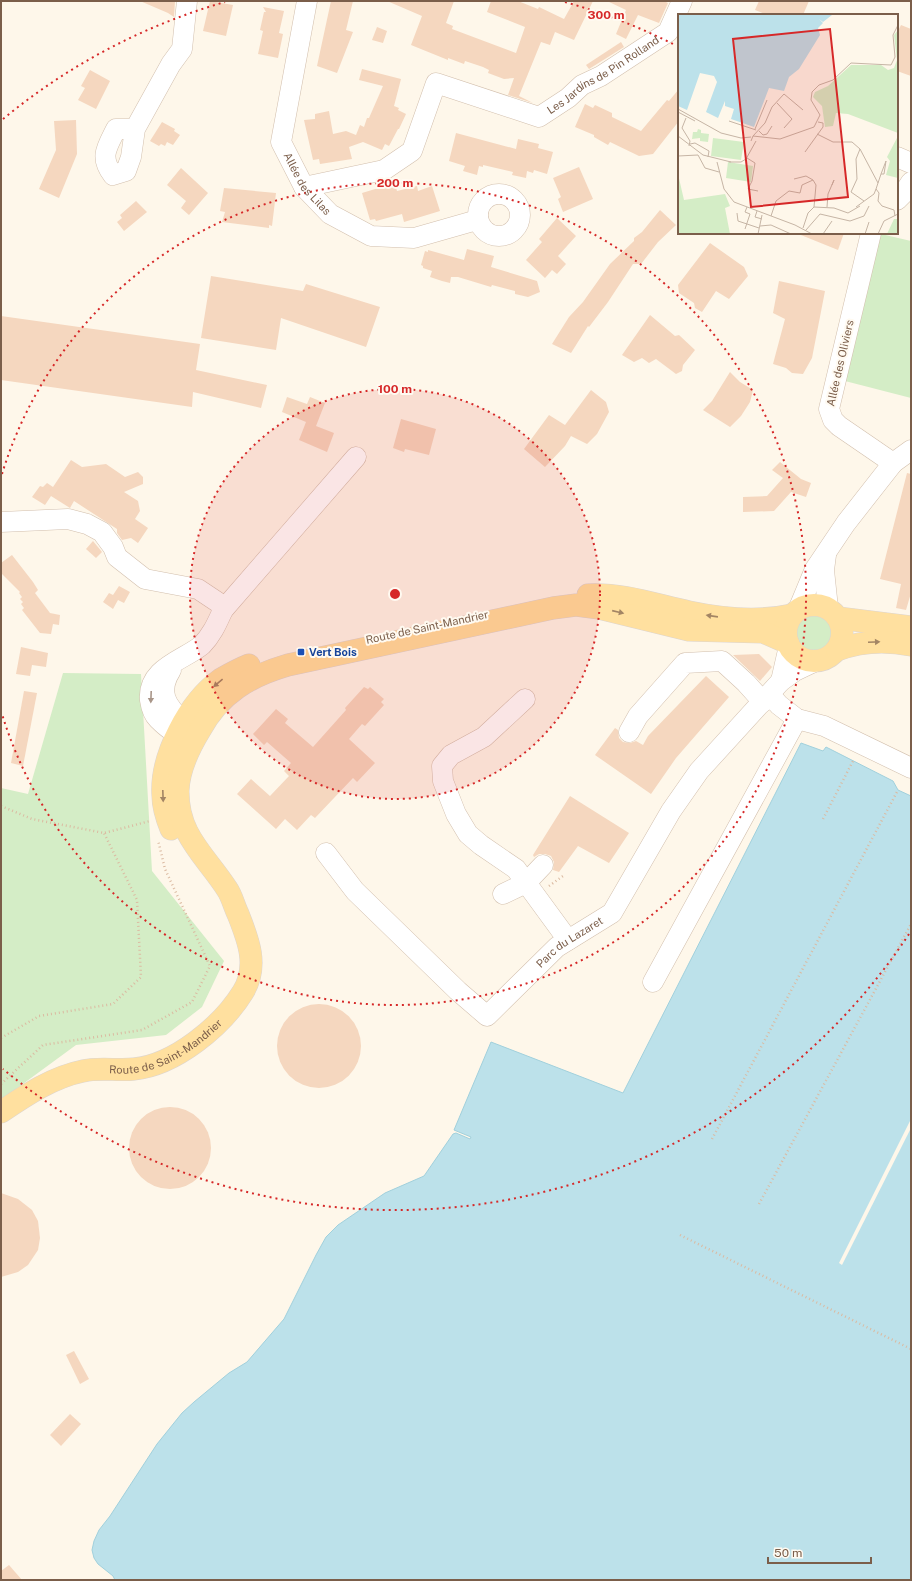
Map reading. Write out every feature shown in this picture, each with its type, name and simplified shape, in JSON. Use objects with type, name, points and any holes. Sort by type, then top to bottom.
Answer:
[{"type":"main road","name":"Route de Saint-Mandrier","points":[[1,1112],[18,1100],[60,1078],[84,1070],[135,1069],[157,1064],[184,1049],[208,1031],[231,1010],[244,990],[250,974],[251,955],[248,938],[228,890],[192,843],[180,814],[178,790],[188,729],[195,706],[221,680],[255,663],[273,658],[550,601],[600,594],[626,597],[715,617],[766,618],[795,612]]},
{"type":"main road","name":"Route de Saint-Mandrier","points":[[238,914],[199,871],[174,837],[162,826],[162,796],[165,771],[188,729],[246,681],[265,672],[553,608],[576,605],[598,608],[689,630],[763,632],[788,644]]},
{"type":"main road","points":[[833,613],[842,626],[843,635],[837,650],[831,656],[816,661],[800,658],[788,644],[786,630],[795,612],[813,605],[833,613],[911,627]]},
{"type":"main road","points":[[837,650],[851,645],[871,642],[911,645]]},
{"type":"street","points":[[135,129],[171,64],[182,49],[187,1]]},
{"type":"street","name":"Allée des Lilas","points":[[307,1],[281,142],[304,187],[330,214],[370,236],[414,238],[477,220]]},
{"type":"street","name":"Les Jardins de Pin Rolland","points":[[304,187],[384,170],[412,151],[436,82],[539,117],[568,98],[582,86],[668,32],[682,1]]},
{"type":"street","points":[[898,157],[911,163]]},
{"type":"street","points":[[898,199],[911,182]]},
{"type":"street","name":"Allée des Oliviers","points":[[871,234],[829,409],[833,420],[839,426],[893,463]]},
{"type":"street","points":[[795,612],[815,569],[826,555],[846,523],[893,463],[911,450]]},
{"type":"street","points":[[188,729],[173,712],[164,695],[166,677],[181,657],[201,646],[214,630],[223,610],[356,457]]},
{"type":"street","points":[[1,522],[68,519],[87,524],[102,532],[113,547],[117,557],[145,579],[198,588],[219,603],[223,610]]},
{"type":"street","points":[[826,555],[824,570],[833,613]]},
{"type":"street","points":[[772,693],[788,644]]},
{"type":"street","points":[[629,732],[638,716],[685,663],[722,661],[746,683],[772,693],[779,705],[797,718],[824,726],[911,768]]},
{"type":"street","name":"Parc du Lazaret","points":[[326,853],[355,891],[458,991],[487,1016],[557,947],[612,913],[671,811],[699,771],[772,693],[795,671],[816,661]]},
{"type":"street","points":[[524,699],[484,738],[451,755],[442,766],[443,781],[456,814],[468,834],[481,846],[516,869],[568,940]]},
{"type":"street","points":[[653,982],[797,718]]},
{"type":"street","points":[[502,894],[526,883],[543,865]]},
{"type":"path","points":[[823,819],[854,761]]},
{"type":"path","points":[[712,1139],[898,790]]},
{"type":"path","points":[[1,806],[32,819],[104,833],[162,826],[165,869],[210,966],[192,1002],[142,1030],[43,1045],[1,1084]]},
{"type":"path","points":[[1,1038],[39,1016],[113,1004],[141,977],[137,900],[104,833]]},
{"type":"path","points":[[759,1204],[911,924]]},
{"type":"path","points":[[680,1235],[911,1349]]},
{"type":"green space","points":[[881,234],[911,241],[911,398],[845,381]]},
{"type":"green space","points":[[821,605],[842,626],[840,642],[834,653],[824,658],[812,660],[801,656],[792,649],[787,637],[788,622],[805,606]]},
{"type":"green space","points":[[63,673],[141,674],[152,871],[224,961],[202,1007],[166,1035],[76,1045],[1,1100],[1,788],[28,794]]},
{"type":"water","points":[[801,743],[823,751],[826,747],[893,781],[898,790],[911,796],[911,1580],[115,1580],[113,1576],[98,1564],[94,1558],[92,1550],[94,1541],[99,1530],[110,1516],[157,1444],[182,1413],[194,1402],[229,1373],[247,1362],[284,1319],[326,1237],[338,1225],[385,1193],[424,1176],[453,1134],[456,1133],[470,1139],[471,1137],[454,1130],[491,1042],[623,1093]]},
{"type":"pier","points":[[911,1119],[911,1128],[842,1265],[839,1263]]},
{"type":"building","points":[[140,1],[175,1],[174,17],[168,13]]},
{"type":"building","points":[[210,1],[233,5],[226,36],[203,31]]},
{"type":"building","points":[[331,1],[353,1],[346,30],[353,32],[337,73],[317,66]]},
{"type":"building","points":[[387,1],[454,1],[446,23],[453,26],[452,29],[516,53],[525,27],[487,12],[491,1],[518,1],[538,9],[539,7],[564,19],[574,1],[593,1],[574,40],[555,32],[550,45],[541,42],[519,96],[533,103],[508,95],[514,78],[504,79],[488,73],[489,70],[483,67],[465,61],[464,64],[448,58],[448,60],[411,45],[422,16]]},
{"type":"building","points":[[607,1],[664,1],[668,3],[659,23],[638,15],[626,39],[616,34],[626,10]]},
{"type":"building","points":[[759,1],[809,1],[803,14],[765,14],[755,10]]},
{"type":"building","points":[[263,7],[284,11],[279,33],[283,34],[278,58],[258,54],[263,31],[260,30],[264,12],[266,12]]},
{"type":"building","points":[[901,25],[911,29],[911,76],[898,71],[898,31]]},
{"type":"building","points":[[377,27],[387,31],[383,43],[372,40]]},
{"type":"building","points":[[621,42],[624,47],[589,69],[586,65]]},
{"type":"building","points":[[362,69],[401,79],[394,106],[406,114],[389,146],[385,144],[382,150],[363,142],[349,147],[352,159],[320,164],[319,159],[313,160],[304,120],[315,119],[315,114],[329,111],[333,134],[346,131],[356,135],[360,125],[364,127],[367,118],[369,118],[383,86],[359,80]]},
{"type":"building","points":[[90,70],[110,81],[96,109],[78,100],[85,88],[81,86]]},
{"type":"building","points":[[678,90],[678,122],[653,154],[639,156],[610,142],[608,145],[594,137],[594,135],[575,127],[585,104],[593,108],[595,105],[612,113],[612,117],[641,131],[667,100],[669,101]]},
{"type":"building","points":[[76,120],[77,154],[59,198],[39,189],[56,150],[54,121]]},
{"type":"building","points":[[162,122],[175,129],[174,131],[180,135],[173,145],[167,142],[165,146],[161,144],[159,146],[150,141]]},
{"type":"building","points":[[456,133],[516,149],[518,139],[539,144],[538,148],[553,152],[547,174],[534,170],[533,173],[527,171],[526,178],[512,175],[513,172],[483,165],[483,167],[479,166],[477,175],[463,171],[465,166],[449,161]]},
{"type":"building","points":[[579,167],[593,199],[563,212],[558,199],[561,197],[553,178]]},
{"type":"building","points":[[181,168],[208,193],[189,215],[181,208],[186,201],[167,185]]},
{"type":"building","points":[[395,183],[397,191],[417,186],[418,191],[432,186],[440,211],[404,222],[402,214],[376,221],[375,219],[370,220],[362,193]]},
{"type":"building","points":[[224,188],[276,193],[272,226],[269,225],[269,228],[222,222],[225,212],[220,211]]},
{"type":"building","points":[[136,201],[147,212],[124,231],[117,222],[122,218],[120,215]]},
{"type":"building","points":[[660,210],[676,225],[658,242],[641,264],[633,264],[608,302],[589,327],[588,326],[571,353],[552,344],[569,317],[583,302],[610,264],[634,241],[634,238],[642,232]]},
{"type":"building","points":[[557,218],[576,236],[558,256],[566,264],[557,274],[552,270],[545,278],[526,260],[542,242],[539,239]]},
{"type":"building","points":[[798,234],[844,234],[838,250]]},
{"type":"building","points":[[710,243],[744,267],[748,276],[729,299],[716,291],[702,312],[695,308],[694,303],[679,293],[678,285]]},
{"type":"building","points":[[467,249],[494,256],[491,267],[537,281],[540,292],[528,297],[515,294],[515,291],[492,285],[491,287],[458,277],[451,277],[450,283],[430,277],[432,271],[423,268],[421,265],[425,251],[428,252],[428,250],[464,260]]},
{"type":"building","points":[[211,276],[303,291],[306,284],[380,307],[366,347],[281,318],[276,350],[201,338]]},
{"type":"building","points":[[779,281],[825,291],[812,358],[803,374],[792,373],[786,368],[773,364],[785,319],[773,313]]},
{"type":"building","points":[[650,315],[675,336],[679,335],[695,350],[683,365],[682,371],[676,374],[656,359],[649,363],[642,358],[634,362],[622,355]]},
{"type":"building","points":[[1,316],[200,344],[196,370],[267,385],[261,408],[193,392],[192,407],[1,380]]},
{"type":"building","points":[[730,372],[740,382],[753,390],[750,402],[741,416],[730,427],[703,410],[712,401]]},
{"type":"building","points":[[591,390],[606,402],[609,412],[597,434],[587,444],[571,436],[565,446],[545,467],[524,449],[549,415],[565,425]]},
{"type":"building","points":[[287,397],[307,404],[310,397],[325,403],[316,426],[334,433],[327,452],[299,440],[306,422],[282,412]]},
{"type":"building","points":[[401,419],[436,429],[429,455],[405,449],[404,452],[393,448]]},
{"type":"building","points":[[71,460],[82,467],[106,464],[125,477],[138,472],[143,477],[143,484],[124,492],[138,501],[140,511],[135,519],[148,528],[138,543],[131,538],[122,540],[117,533],[117,529],[74,501],[70,508],[51,496],[45,505],[32,497],[40,486],[43,487],[47,483],[53,487]]},
{"type":"building","points":[[780,462],[801,479],[811,483],[806,497],[791,492],[774,511],[743,512],[743,497],[767,496],[783,478],[772,470]]},
{"type":"building","points":[[907,473],[911,474],[911,593],[906,610],[896,608],[901,584],[880,579]]},
{"type":"building","points":[[93,541],[102,552],[96,558],[86,549]]},
{"type":"building","points":[[12,555],[33,582],[38,590],[35,593],[50,613],[60,615],[59,625],[53,624],[51,634],[40,633],[22,610],[24,608],[21,604],[23,602],[20,599],[22,597],[19,593],[20,592],[1,573],[1,563]]},
{"type":"building","points":[[119,586],[130,592],[124,603],[118,600],[113,609],[103,602],[109,593],[113,595]]},
{"type":"building","points":[[21,647],[48,653],[46,667],[32,665],[30,676],[16,674]]},
{"type":"building","points":[[759,654],[772,667],[760,681],[733,655]]},
{"type":"building","points":[[706,676],[729,697],[676,758],[651,794],[595,755],[615,728],[618,730],[619,738],[623,742],[630,743],[636,741],[643,745],[648,736]]},
{"type":"building","points":[[364,687],[368,689],[370,687],[384,699],[381,702],[384,705],[365,726],[362,724],[349,739],[375,763],[357,782],[353,778],[315,818],[311,815],[297,830],[285,819],[276,829],[237,794],[251,779],[270,796],[289,776],[284,771],[291,763],[267,742],[264,745],[253,734],[276,709],[288,719],[285,723],[313,747]]},
{"type":"building","points":[[24,691],[37,693],[23,766],[11,763]]},
{"type":"building","points":[[570,796],[629,833],[609,863],[578,846],[559,872],[553,870],[554,862],[551,856],[539,854],[534,857],[533,855]]},
{"type":"building","points":[[319,1004],[327,1005],[342,1011],[354,1023],[360,1038],[360,1054],[354,1069],[342,1081],[327,1087],[319,1088],[311,1087],[296,1081],[284,1069],[278,1054],[277,1046],[278,1038],[284,1023],[296,1011],[311,1005]]},
{"type":"building","points":[[162,1107],[178,1107],[193,1114],[204,1125],[211,1140],[211,1156],[208,1164],[199,1177],[186,1186],[178,1189],[162,1189],[147,1182],[136,1171],[129,1156],[129,1140],[136,1125],[147,1114]]},
{"type":"building","points":[[1,1193],[18,1199],[32,1210],[38,1221],[40,1238],[38,1250],[28,1265],[18,1272],[1,1277]]},
{"type":"building","points":[[74,1351],[89,1379],[80,1384],[66,1355]]},
{"type":"building","points":[[70,1414],[81,1424],[61,1446],[50,1435]]},
{"type":"building","points":[[9,1565],[22,1580],[1,1580],[1,1571]]},
{"type":"place","name":"Vert Bois","points":[[301,652]]}]
